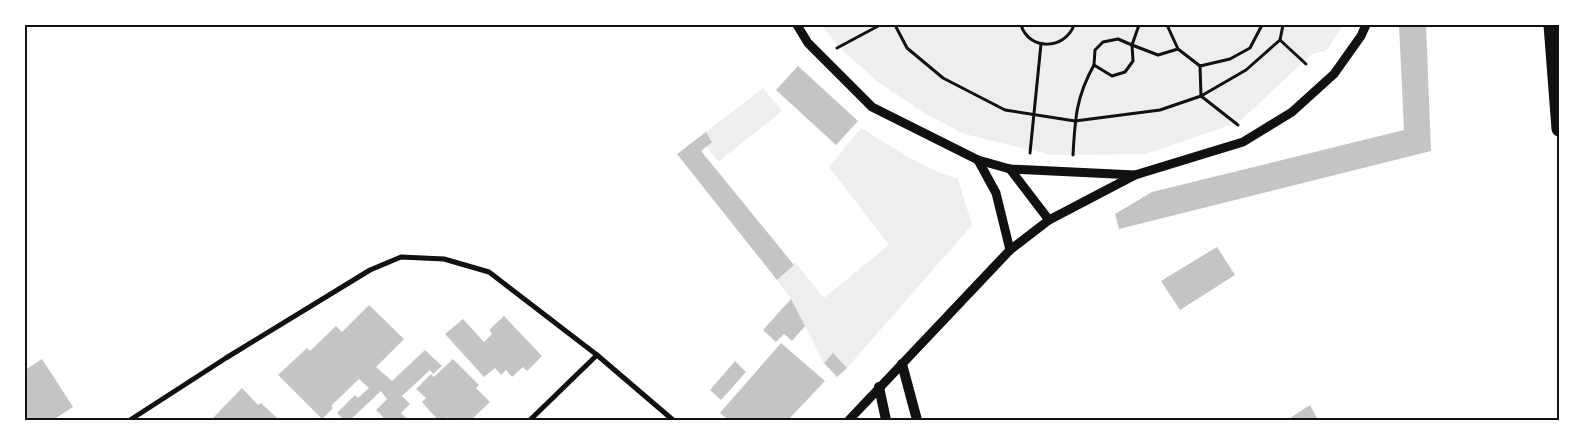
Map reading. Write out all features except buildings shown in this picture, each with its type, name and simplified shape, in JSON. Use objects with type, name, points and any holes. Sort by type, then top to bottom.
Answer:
[{"type":"highway","points":[[1551,25],[1559,129]]},
{"type":"main road","points":[[902,364],[917,420]]},
{"type":"main road","points":[[880,387],[886,420]]},
{"type":"street","points":[[797,25],[808,43],[872,107],[978,160],[1010,168],[1135,176]]},
{"type":"street","points":[[848,420],[1010,250],[1049,220],[1135,176],[1243,142],[1292,112],[1334,74],[1361,36],[1366,25]]},
{"type":"street","points":[[978,160],[996,193],[1010,250]]},
{"type":"street","points":[[1010,168],[1049,220]]},
{"type":"street","points":[[130,420],[226,358],[370,270],[401,257],[444,259],[490,272],[597,355],[673,420]]},
{"type":"street","points":[[530,420],[597,355]]},
{"type":"path","points":[[835,49],[880,25]]},
{"type":"path","points":[[895,25],[907,48],[943,78],[1005,110],[1075,121],[1160,110],[1201,96],[1246,70],[1280,40],[1283,25]]},
{"type":"path","points":[[1021,25],[1026,35],[1033,41],[1050,45],[1059,43],[1066,38],[1074,25]]},
{"type":"path","points":[[1094,64],[1112,76],[1125,72],[1133,61],[1132,45],[1139,25]]},
{"type":"path","points":[[1167,25],[1178,49],[1200,66]]},
{"type":"path","points":[[1200,66],[1230,59],[1250,48],[1262,25]]},
{"type":"path","points":[[1072,160],[1077,107],[1084,83],[1094,64],[1095,50],[1104,42],[1118,39],[1158,55],[1178,49]]},
{"type":"path","points":[[1280,40],[1306,64]]},
{"type":"path","points":[[1029,156],[1041,44]]},
{"type":"path","points":[[1200,66],[1201,96]]},
{"type":"path","points":[[1201,96],[1241,126]]},
{"type":"shaded area","points":[[821,25],[1343,25],[1326,51],[1312,54],[1239,122],[1146,154],[1052,155],[964,134],[926,114],[878,82],[840,48]]},
{"type":"shaded area","points":[[763,88],[782,111],[718,162],[706,146],[712,141],[706,132]]},
{"type":"shaded area","points":[[861,128],[920,163],[958,179],[972,225],[847,368],[833,354],[824,363],[791,299],[777,280],[796,263],[824,298],[889,245],[829,167]]}]
